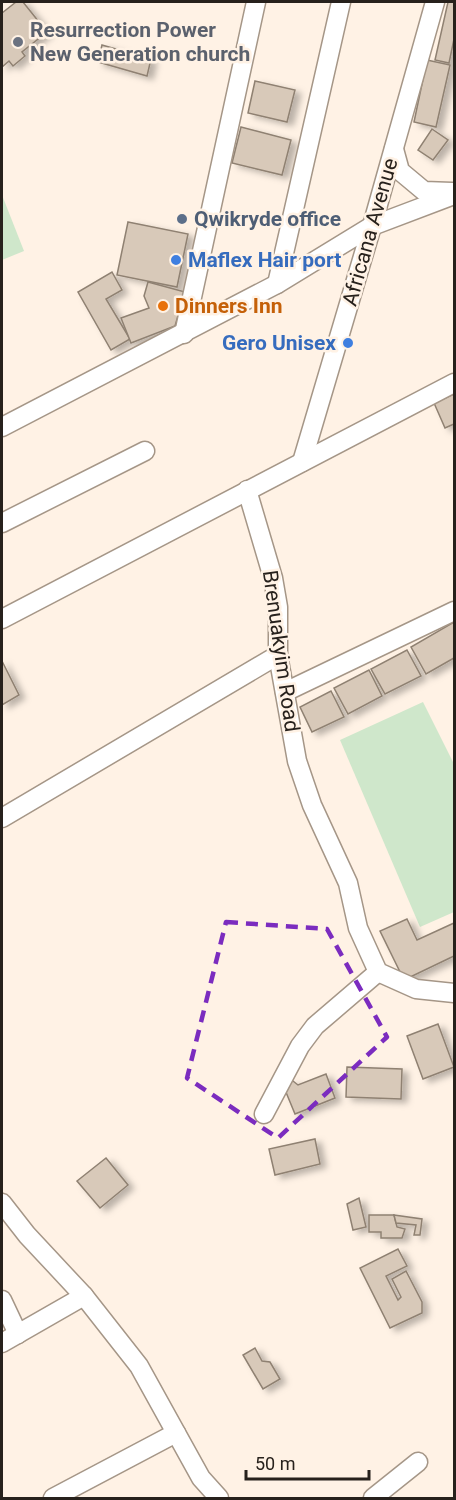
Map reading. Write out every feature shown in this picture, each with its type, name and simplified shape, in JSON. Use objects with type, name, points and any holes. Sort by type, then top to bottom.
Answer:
[{"type":"street","points":[[184,334],[256,2]]},
{"type":"street","points":[[277,284],[341,2]]},
{"type":"street","name":"Africana Avenue","points":[[302,462],[435,2]]},
{"type":"street","points":[[394,149],[400,171],[424,191],[454,194]]},
{"type":"street","points":[[2,427],[277,284],[372,226],[454,194]]},
{"type":"street","points":[[2,619],[454,383]]},
{"type":"street","points":[[2,523],[145,452]]},
{"type":"street","name":"Brenuakyim Road","points":[[247,490],[273,578],[278,607],[278,655],[297,761],[312,805],[348,884],[358,928],[378,972]]},
{"type":"street","points":[[285,692],[454,611]]},
{"type":"street","points":[[2,818],[278,655]]},
{"type":"street","points":[[264,1114],[300,1046],[315,1026],[378,972],[416,989],[454,993]]},
{"type":"street","points":[[2,1203],[27,1235],[84,1296],[139,1366],[201,1478],[219,1498]]},
{"type":"street","points":[[2,1343],[84,1296]]},
{"type":"street","points":[[2,1300],[18,1334]]},
{"type":"street","points":[[53,1498],[176,1433]]},
{"type":"street","points":[[373,1498],[418,1462]]},
{"type":"highlighted area","points":[[226,922],[327,929],[387,1037],[278,1138],[187,1078]]},
{"type":"green space","points":[[2,195],[24,251],[2,260]]},
{"type":"green space","points":[[423,702],[454,764],[454,912],[420,927],[340,740]]},
{"type":"building","name":"Resurrection Power New Generation church","points":[[16,2],[23,2],[47,32],[22,52],[25,56],[13,66],[9,61],[2,67],[2,13]]},
{"type":"building","points":[[448,2],[454,2],[454,39],[449,63],[435,60]]},
{"type":"building","points":[[102,45],[151,59],[147,76],[98,62]]},
{"type":"building","points":[[427,60],[450,65],[436,127],[414,122]]},
{"type":"building","points":[[255,81],[295,90],[287,122],[248,113]]},
{"type":"building","points":[[241,127],[291,140],[282,175],[232,163]]},
{"type":"building","points":[[432,129],[448,140],[433,160],[418,150]]},
{"type":"building","points":[[128,222],[188,234],[177,287],[117,275]]},
{"type":"building","points":[[112,272],[122,290],[106,299],[130,339],[111,350],[78,292]]},
{"type":"building","points":[[148,282],[185,292],[175,326],[131,343],[121,318],[149,308],[144,296]]},
{"type":"building","points":[[454,394],[454,424],[445,428],[434,403]]},
{"type":"building","points":[[454,622],[454,658],[426,674],[411,647]]},
{"type":"building","points":[[407,650],[421,676],[385,694],[371,669]]},
{"type":"building","points":[[2,661],[19,695],[2,705]]},
{"type":"building","points":[[369,670],[382,696],[348,714],[334,688]]},
{"type":"building","points":[[331,691],[344,717],[312,732],[300,707]]},
{"type":"building","points":[[407,919],[417,940],[454,923],[454,956],[404,980],[380,931]]},
{"type":"building","points":[[438,1024],[454,1067],[423,1079],[407,1036]]},
{"type":"building","points":[[347,1067],[402,1069],[401,1099],[346,1097]]},
{"type":"building","points":[[326,1074],[335,1098],[295,1114],[283,1085],[293,1081],[298,1085]]},
{"type":"building","points":[[315,1139],[320,1164],[275,1175],[269,1149]]},
{"type":"building","points":[[106,1158],[128,1185],[100,1208],[77,1181]]},
{"type":"building","points":[[359,1198],[366,1227],[353,1230],[347,1204]]},
{"type":"building","points":[[369,1215],[394,1215],[397,1227],[405,1229],[402,1238],[381,1238],[381,1232],[369,1232]]},
{"type":"building","points":[[394,1215],[422,1219],[420,1235],[414,1235],[416,1225],[396,1223]]},
{"type":"building","points":[[398,1249],[407,1266],[386,1276],[398,1300],[401,1297],[392,1279],[406,1271],[422,1302],[422,1313],[390,1328],[360,1268]]},
{"type":"building","points":[[255,1348],[262,1361],[270,1362],[280,1379],[263,1389],[243,1355]]},
{"type":"place","name":"Resurrection Power New Generation church","points":[[18,42]]},
{"type":"place","name":"Qwikryde office","points":[[182,219]]},
{"type":"place","name":"Maflex Hair port","points":[[176,260]]},
{"type":"place","name":"Dinners Inn","points":[[163,306]]},
{"type":"place","name":"Gero Unisex","points":[[348,343]]}]
